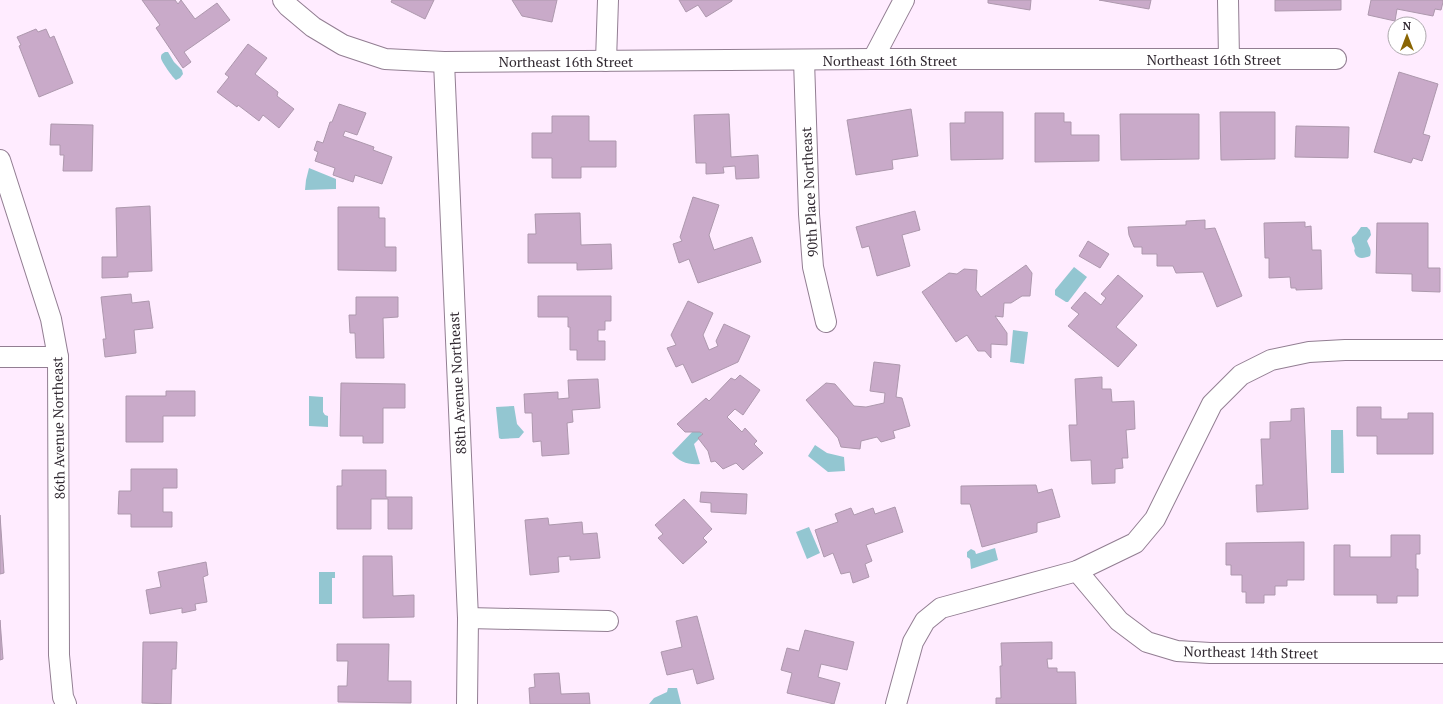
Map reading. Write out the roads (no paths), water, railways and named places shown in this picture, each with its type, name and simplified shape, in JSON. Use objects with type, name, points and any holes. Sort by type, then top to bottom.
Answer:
[{"type":"street","name":"Northeast 16th Street","points":[[283,0],[313,27],[344,45],[386,59],[444,62],[873,59],[1336,59]]},
{"type":"street","points":[[606,61],[608,0]]},
{"type":"street","points":[[873,59],[904,0]]},
{"type":"street","points":[[1228,0],[1229,59]]},
{"type":"street","name":"90th Place Northeast","points":[[804,60],[809,214],[813,267],[826,322]]},
{"type":"street","name":"88th Avenue Northeast","points":[[444,62],[468,618],[467,704]]},
{"type":"street","name":"86th Avenue Northeast","points":[[0,160],[52,319],[58,357],[59,656],[63,697],[66,704]]},
{"type":"street","points":[[896,704],[913,642],[925,621],[941,608],[1077,571],[1135,543],[1155,519],[1212,404],[1241,375],[1271,360],[1309,352],[1345,350],[1443,350]]},
{"type":"street","points":[[0,357],[58,357]]},
{"type":"street","name":"Northeast 14th Street","points":[[1077,571],[1119,621],[1147,642],[1177,651],[1210,653],[1443,653]]},
{"type":"street","points":[[468,618],[608,621]]},
{"type":"water","points":[[168,52],[174,62],[182,70],[183,74],[176,80],[167,69],[161,58],[161,55]]},
{"type":"water","points":[[309,168],[336,179],[336,189],[305,190]]},
{"type":"water","points":[[1361,227],[1367,227],[1370,230],[1371,235],[1367,241],[1371,254],[1370,256],[1364,258],[1357,257],[1352,240],[1352,237]]},
{"type":"water","points":[[1074,267],[1087,277],[1068,302],[1066,302],[1055,295],[1055,290]]},
{"type":"water","points":[[1013,330],[1028,332],[1024,364],[1010,362]]},
{"type":"water","points":[[309,396],[323,397],[323,412],[328,416],[328,427],[309,426]]},
{"type":"water","points":[[514,406],[517,424],[524,432],[519,438],[501,439],[499,438],[496,407]]},
{"type":"water","points":[[696,428],[703,435],[694,444],[700,464],[692,464],[681,461],[672,453]]},
{"type":"water","points":[[1331,430],[1343,430],[1344,473],[1331,473]]},
{"type":"water","points":[[815,445],[827,453],[844,457],[845,471],[828,472],[808,456]]},
{"type":"water","points":[[809,527],[820,553],[807,559],[796,532]]},
{"type":"water","points":[[995,548],[998,560],[971,569],[970,559],[967,557],[967,552],[971,549],[975,551],[976,554]]},
{"type":"water","points":[[319,572],[335,572],[335,578],[332,578],[332,604],[319,604]]},
{"type":"water","points":[[668,688],[677,688],[681,704],[649,704],[654,698],[667,692]]}]
